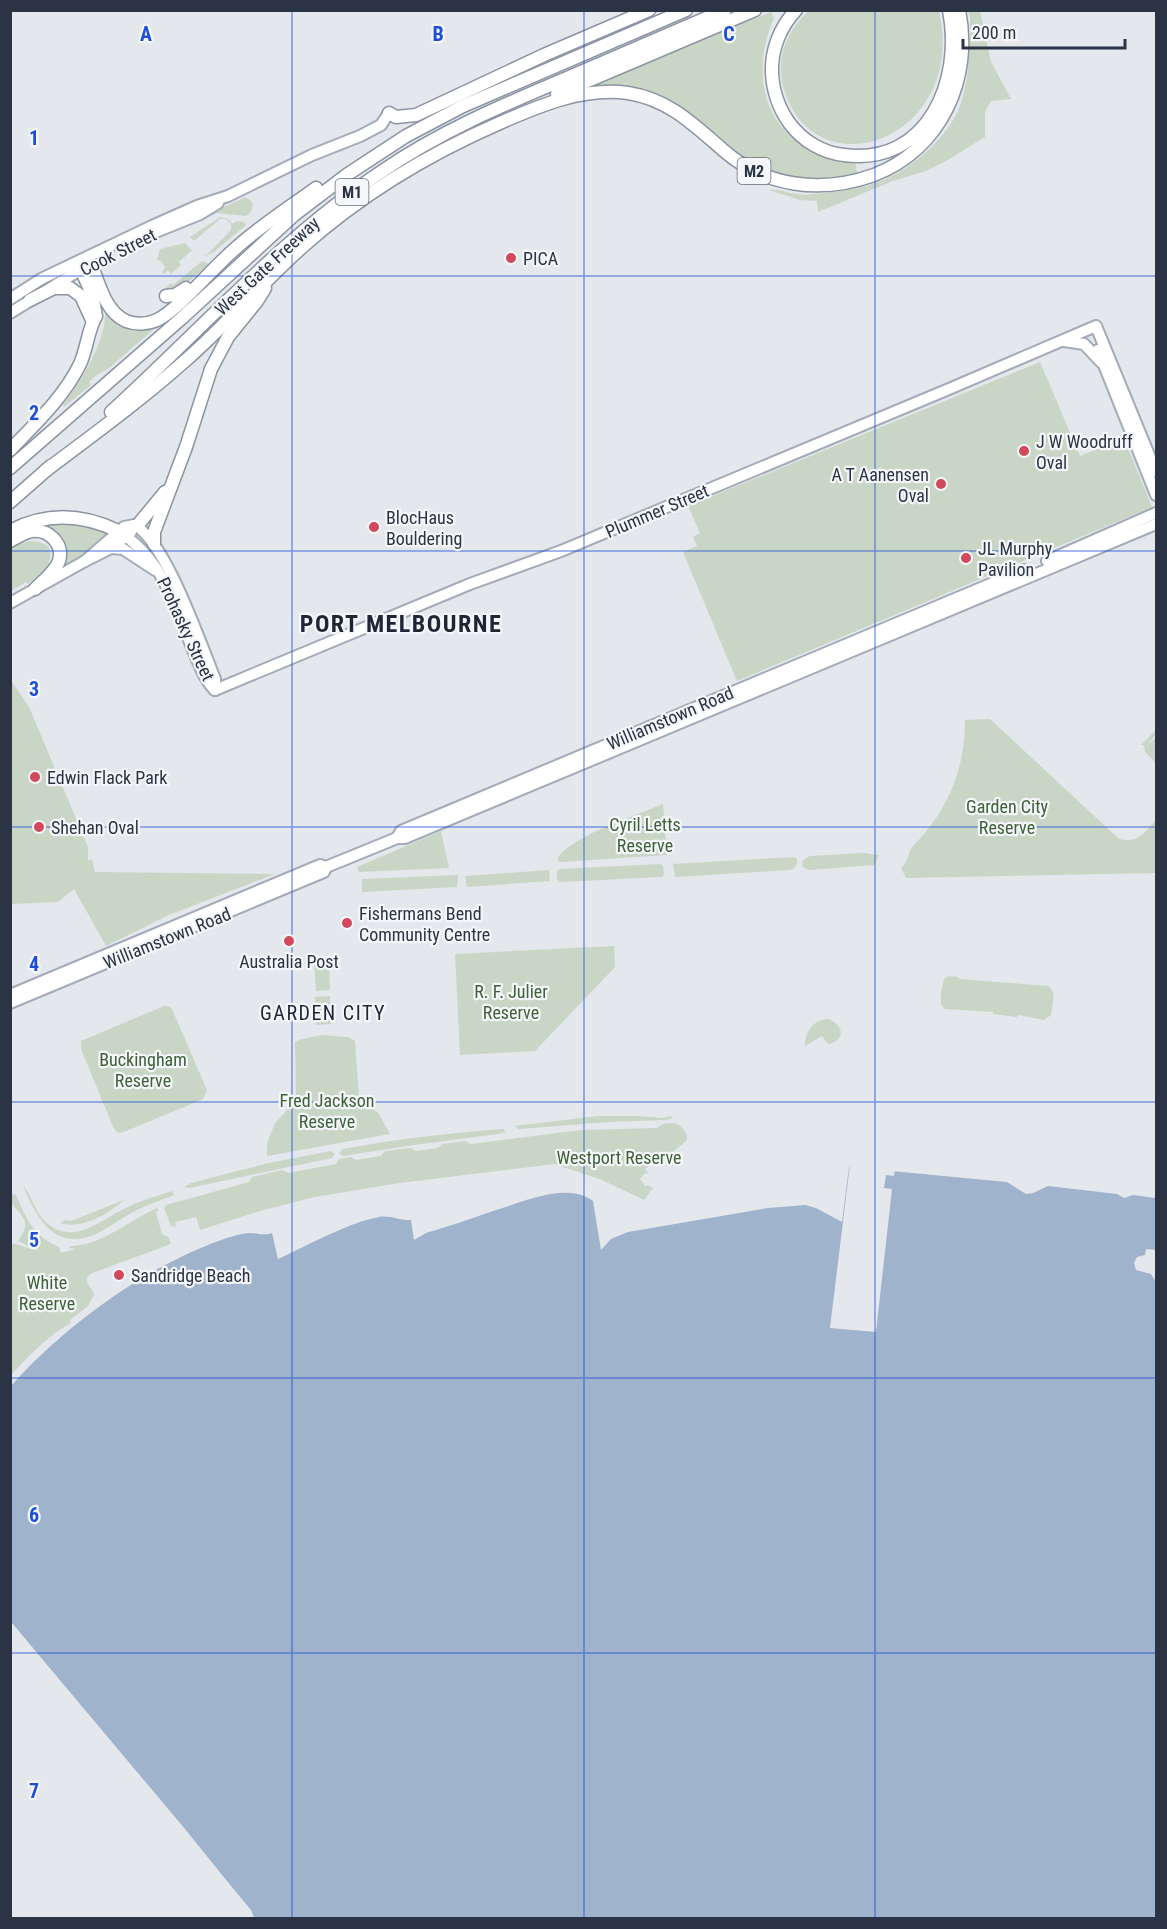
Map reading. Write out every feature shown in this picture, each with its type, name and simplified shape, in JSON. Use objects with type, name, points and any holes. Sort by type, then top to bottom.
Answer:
[{"type":"highway","name":"West Gate Freeway","points":[[10,468],[183,317],[294,215],[377,154],[426,124],[501,89],[686,10]]},
{"type":"highway","name":"West Gate Freeway","points":[[10,502],[147,379],[282,248],[329,209],[383,170],[436,138],[478,117],[725,10]]},
{"type":"highway","name":"M1","points":[[45,471],[176,369],[270,276],[325,227],[381,186],[461,139],[561,92],[754,10]]},
{"type":"highway","points":[[796,10],[778,38],[773,57],[772,76],[779,104],[794,129],[810,142],[830,152],[854,156],[873,155],[904,143],[919,132],[936,108],[946,85],[952,59],[953,33],[949,10]]},
{"type":"highway","name":"M2","points":[[461,139],[561,99],[587,93],[619,92],[649,98],[675,110],[741,164],[776,180],[808,186],[859,179],[908,157],[925,142],[940,122],[953,97],[962,64],[963,36],[959,10]]},
{"type":"highway","points":[[426,124],[458,103],[553,55],[649,11]]},
{"type":"highway","points":[[389,113],[396,117],[416,115],[544,55],[649,11]]},
{"type":"highway","points":[[84,263],[112,310],[125,320],[139,324],[155,321],[165,315],[260,228],[327,180],[377,154]]},
{"type":"highway","points":[[166,296],[178,294],[209,268],[223,260]]},
{"type":"highway","points":[[10,450],[56,400],[71,380],[86,348],[96,316],[96,306],[84,263]]},
{"type":"highway","points":[[154,544],[154,532],[219,352],[257,301],[270,276]]},
{"type":"highway","points":[[30,300],[54,288],[70,288],[81,296],[93,322]]},
{"type":"highway","points":[[10,443],[20,433],[28,430]]},
{"type":"highway","points":[[137,526],[160,499],[177,471]]},
{"type":"highway","points":[[10,531],[35,521],[64,517],[90,520],[123,531]]},
{"type":"highway","points":[[10,541],[29,532],[39,531],[52,537],[58,545],[60,556],[56,567],[34,590]]},
{"type":"main road","name":"Cook Street","points":[[10,299],[34,283],[130,242],[312,154],[376,128],[389,113]]},
{"type":"main road","name":"Cook Street","points":[[10,313],[84,263]]},
{"type":"main road","name":"Plummer Street","points":[[215,690],[470,584],[567,548],[1093,328]]},
{"type":"main road","points":[[1093,328],[1105,367],[1156,472]]},
{"type":"main road","points":[[1093,328],[1136,434],[1156,495]]},
{"type":"main road","points":[[1063,341],[1084,344],[1105,367]]},
{"type":"main road","name":"Williamstown Road","points":[[938,609],[953,608],[1156,513]]},
{"type":"main road","name":"Williamstown Road","points":[[10,994],[401,836],[938,609],[1156,524]]},
{"type":"main road","points":[[85,561],[123,531],[137,526]]},
{"type":"main road","name":"Prohasky Street","points":[[137,526],[154,544],[168,568],[215,679],[215,690]]},
{"type":"main road","points":[[10,603],[111,548],[123,531]]},
{"type":"main road","name":"Prohasky Street","points":[[123,531],[146,553],[161,576],[202,671],[215,690]]},
{"type":"main road","points":[[111,548],[123,549],[161,576]]},
{"type":"main road","name":"Williamstown Road","points":[[10,1004],[323,868]]},
{"type":"green space","points":[[808,11],[939,11],[943,46],[940,70],[925,103],[909,121],[890,135],[869,142],[848,144],[828,140],[810,129],[795,113],[782,82],[782,55],[789,36]]},
{"type":"green space","points":[[968,11],[980,11],[991,62],[1011,99],[991,101],[985,112],[985,137],[926,171],[893,181],[818,212],[817,201],[800,200],[769,190],[809,195],[863,187],[893,176],[929,150],[949,127],[961,103],[969,60],[970,17]]},
{"type":"green space","points":[[771,12],[774,18],[763,57],[763,76],[772,111],[782,127],[796,141],[819,154],[855,160],[857,173],[838,177],[803,178],[771,171],[739,155],[704,125],[666,99],[636,91],[584,90],[584,87]]},
{"type":"green space","points":[[246,197],[253,206],[251,212],[246,216],[217,213],[190,225],[189,223]]},
{"type":"green space","points":[[220,217],[228,219],[232,224],[237,221],[244,222],[246,225],[206,256],[203,253],[207,255],[231,230],[228,221],[220,219],[194,241],[190,237]]},
{"type":"green space","points":[[185,243],[194,253],[191,251],[179,262],[181,265],[171,274],[168,270],[162,273],[165,267],[161,261],[157,260],[160,249]]},
{"type":"green space","points":[[202,261],[209,265],[176,292],[167,292],[166,288],[171,283],[173,285]]},
{"type":"green space","points":[[108,312],[127,326],[127,330],[153,330],[114,364],[95,376],[89,383],[91,385],[64,407],[63,405],[77,386],[97,348],[102,336],[105,313]]},
{"type":"green space","points":[[1040,362],[1080,456],[1124,438],[1152,507],[737,681],[683,552],[697,546],[693,537],[700,533],[688,506]]},
{"type":"green space","points":[[71,522],[98,529],[108,535],[66,567],[63,566],[64,543],[58,534],[47,527],[48,523]]},
{"type":"green space","points":[[29,541],[48,546],[49,563],[43,573],[28,584],[26,582],[11,591],[10,547]]},
{"type":"green space","points":[[10,679],[29,707],[88,847],[88,861],[92,859],[95,872],[275,874],[169,915],[106,946],[74,889],[58,902],[11,904]]},
{"type":"green space","name":"Garden City Reserve","points":[[990,719],[1118,838],[1135,839],[1156,820],[1156,873],[906,878],[901,868],[912,848],[926,832],[945,803],[958,772],[965,720]]},
{"type":"green space","points":[[1155,731],[1156,734],[1146,747],[1156,737],[1156,763],[1145,752],[1144,745],[1141,745]]},
{"type":"green space","name":"Cyril Letts Reserve","points":[[663,804],[667,855],[558,861],[558,857],[567,849],[592,833]]},
{"type":"green space","points":[[441,831],[449,868],[359,872],[357,867]]},
{"type":"green space","points":[[863,853],[879,855],[874,865],[808,870],[802,866],[803,860],[810,856]]},
{"type":"green space","points":[[794,857],[797,859],[797,864],[790,870],[675,877],[673,864]]},
{"type":"green space","points":[[660,864],[663,866],[664,875],[662,877],[560,882],[557,879],[557,871],[560,869]]},
{"type":"green space","points":[[549,870],[550,881],[467,887],[465,876]]},
{"type":"green space","points":[[458,875],[457,887],[362,892],[362,879]]},
{"type":"green space","name":"R. F. Julier Reserve","points":[[614,946],[615,967],[535,1051],[460,1055],[455,954]]},
{"type":"green space","points":[[314,964],[329,964],[330,990],[316,991]]},
{"type":"green space","points":[[949,976],[959,979],[1049,986],[1054,994],[1051,1015],[1044,1020],[1018,1015],[1017,1017],[993,1014],[993,1012],[945,1009],[941,1005],[941,993],[944,979]]},
{"type":"green space","points":[[330,996],[331,1024],[316,1025],[315,997]]},
{"type":"green space","name":"Buckingham Reserve","points":[[164,1006],[172,1009],[207,1090],[203,1099],[118,1133],[114,1129],[81,1049],[81,1041]]},
{"type":"green space","points":[[828,1019],[840,1028],[838,1040],[828,1044],[822,1036],[805,1046],[810,1028],[817,1022]]},
{"type":"green space","name":"Fred Jackson Reserve","points":[[322,1035],[348,1037],[355,1041],[359,1096],[379,1114],[390,1134],[267,1156],[267,1143],[275,1123],[292,1105],[296,1097],[295,1042]]},
{"type":"green space","points":[[597,1116],[663,1118],[671,1116],[673,1118],[519,1129],[515,1126]]},
{"type":"green space","name":"Westport Reserve","points":[[674,1123],[684,1129],[687,1140],[658,1165],[653,1161],[645,1169],[649,1174],[645,1173],[640,1179],[646,1187],[647,1185],[653,1188],[644,1200],[602,1180],[555,1164],[400,1183],[315,1197],[200,1230],[196,1217],[175,1222],[176,1227],[171,1226],[164,1208],[166,1205],[249,1182],[252,1177],[282,1170],[288,1173],[336,1164],[339,1159],[351,1157],[356,1160],[381,1156],[385,1151],[411,1148],[416,1151],[464,1141],[471,1144],[581,1130],[657,1128],[663,1124]]},
{"type":"green space","points":[[503,1129],[506,1132],[343,1156],[339,1153],[343,1149],[383,1142]]},
{"type":"green space","points":[[331,1151],[335,1154],[332,1158],[189,1188],[184,1187],[191,1183],[269,1163]]},
{"type":"green space","points":[[23,1186],[44,1220],[58,1230],[68,1232],[89,1228],[144,1200],[172,1191],[174,1195],[126,1216],[94,1235],[80,1239],[57,1235],[48,1228],[34,1209]]},
{"type":"green space","name":"White Reserve","points":[[12,1194],[16,1195],[32,1226],[43,1238],[59,1247],[61,1253],[76,1249],[69,1248],[70,1246],[82,1245],[104,1237],[157,1208],[162,1234],[169,1238],[171,1244],[90,1274],[87,1282],[94,1295],[88,1306],[70,1320],[71,1323],[39,1346],[11,1375],[10,1255],[13,1243],[41,1252],[18,1241],[24,1230],[25,1221],[12,1204]]},
{"type":"green space","points":[[124,1200],[103,1215],[86,1222],[68,1225],[60,1223],[65,1220],[71,1221]]},
{"type":"water","points":[[849,1167],[1007,1182],[1026,1194],[1048,1186],[1117,1194],[1124,1198],[1133,1195],[1156,1198],[1156,1250],[1146,1249],[1145,1255],[1137,1257],[1134,1263],[1136,1270],[1151,1274],[1156,1282],[1156,1918],[254,1918],[251,1910],[11,1622],[11,1386],[57,1341],[110,1299],[168,1264],[227,1238],[247,1233],[272,1233],[278,1259],[342,1229],[379,1217],[411,1220],[414,1240],[426,1233],[530,1199],[557,1193],[570,1193],[582,1195],[593,1201],[601,1250],[611,1239],[628,1232],[768,1208],[805,1205],[816,1208],[842,1222]]},
{"type":"pier","points":[[850,1164],[895,1168],[894,1176],[886,1175],[884,1188],[892,1189],[876,1332],[830,1328]]},
{"type":"pier","points":[[11,1622],[185,1829],[251,1911],[254,1918],[251,1918],[246,1908],[183,1831],[10,1627]]},
{"type":"place","name":"PICA","points":[[511,258]]},
{"type":"place","name":"J W Woodruff Oval","points":[[1024,451]]},
{"type":"place","name":"A T Aanensen Oval","points":[[941,484]]},
{"type":"place","name":"BlocHaus Bouldering","points":[[374,527]]},
{"type":"place","name":"JL Murphy Pavilion","points":[[966,558]]},
{"type":"place","name":"Edwin Flack Park","points":[[35,777]]},
{"type":"place","name":"Shehan Oval","points":[[39,827]]},
{"type":"place","name":"Fishermans Bend Community Centre","points":[[347,923]]},
{"type":"place","name":"Australia Post","points":[[289,941]]},
{"type":"place","name":"Sandridge Beach","points":[[119,1275]]},
{"type":"district","name":"PORT MELBOURNE","points":[[401,624]]},
{"type":"district","name":"GARDEN CITY","points":[[323,1013]]}]
